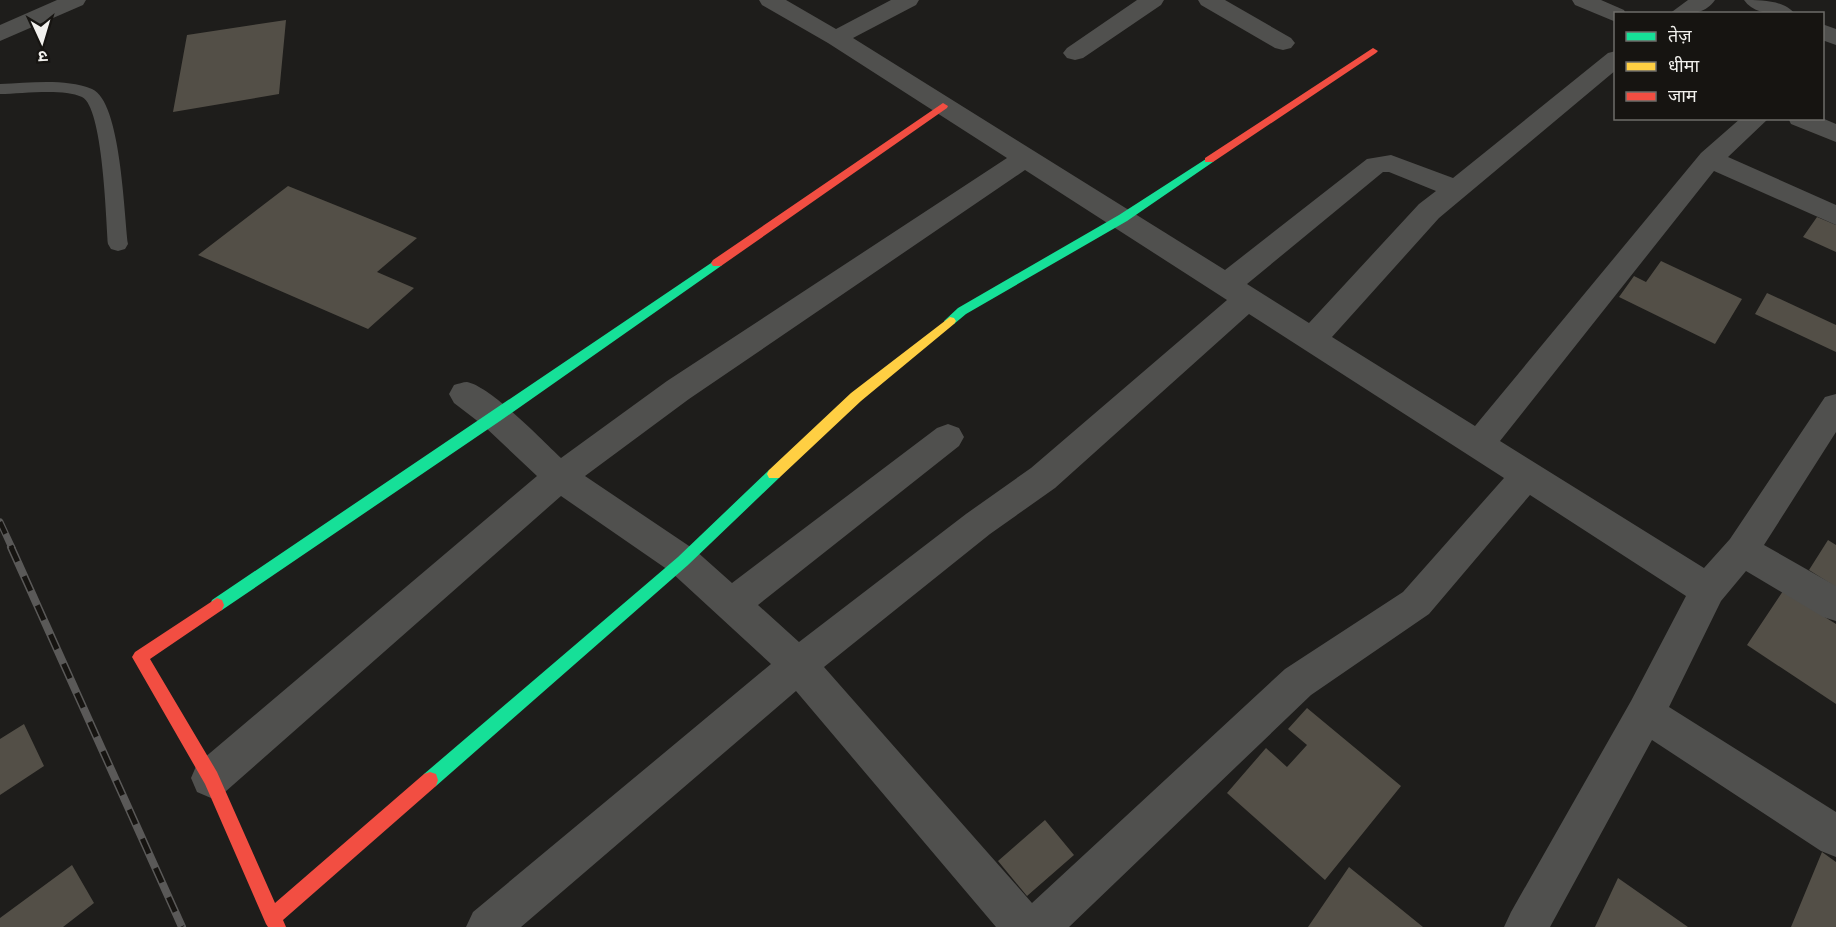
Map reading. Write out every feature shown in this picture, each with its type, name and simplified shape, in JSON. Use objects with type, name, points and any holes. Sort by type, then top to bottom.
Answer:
[{"type":"street","points":[[0,34],[75,0]]},
{"type":"street","points":[[770,0],[836,38],[1123,218],[1311,340],[1708,590]]},
{"type":"street","points":[[836,38],[908,0]]},
{"type":"street","points":[[1209,0],[1283,43]]},
{"type":"street","points":[[1583,0],[1614,14]]},
{"type":"street","points":[[1683,12],[1704,0]]},
{"type":"street","points":[[1755,0],[1780,12]]},
{"type":"street","points":[[1075,53],[1137,3]]},
{"type":"street","points":[[943,106],[495,417],[140,657],[211,778],[275,922],[682,561],[856,397],[962,311],[1123,218],[1374,51]]},
{"type":"street","points":[[1311,340],[1429,211],[1614,60]]},
{"type":"street","points":[[1479,444],[1710,159],[1755,120]]},
{"type":"street","points":[[1804,120],[1836,134]]},
{"type":"street","points":[[211,778],[560,477],[678,390],[1025,158]]},
{"type":"street","points":[[1710,159],[1836,216]]},
{"type":"street","points":[[488,927],[798,665],[978,524],[1043,478],[1236,292],[1376,165],[1391,163],[1456,189]]},
{"type":"street","points":[[465,394],[495,417],[560,477],[682,561],[798,665],[1024,927]]},
{"type":"street","points":[[1534,924],[1708,590],[1742,550],[1836,406]]},
{"type":"street","points":[[731,605],[948,437]]},
{"type":"street","points":[[1038,927],[1298,682],[1416,603],[1527,475]]},
{"type":"street","points":[[1742,550],[1836,605]]},
{"type":"street","points":[[1645,714],[1836,836]]},
{"type":"lane","points":[[0,89],[70,89],[84,92],[95,98],[101,108],[105,128],[118,244]]},
{"type":"building","points":[[286,20],[279,94],[173,112],[187,35]]},
{"type":"building","points":[[288,186],[417,238],[377,272],[414,288],[368,329],[198,255]]},
{"type":"building","points":[[1817,217],[1836,225],[1836,252],[1803,237]]},
{"type":"building","points":[[1661,261],[1742,299],[1715,344],[1619,297],[1634,276],[1646,282]]},
{"type":"building","points":[[1767,293],[1836,325],[1836,352],[1755,314]]},
{"type":"building","points":[[1828,540],[1836,545],[1836,587],[1809,570]]},
{"type":"building","points":[[1783,591],[1836,624],[1836,704],[1747,645]]},
{"type":"building","points":[[1307,708],[1401,786],[1325,880],[1227,793],[1266,748],[1287,767],[1307,745],[1288,729]]},
{"type":"building","points":[[24,724],[44,766],[0,795],[0,739]]},
{"type":"building","points":[[1045,820],[1074,855],[1027,896],[998,861]]},
{"type":"building","points":[[1822,852],[1836,862],[1836,927],[1791,927]]},
{"type":"building","points":[[72,865],[94,903],[63,927],[0,927],[0,918]]},
{"type":"building","points":[[1349,867],[1423,927],[1308,927]]},
{"type":"building","points":[[1618,878],[1688,927],[1595,927]]},
{"type":"railway","points":[[0,522],[12,548]]},
{"type":"railway","points":[[11,547],[182,927]]},
{"type":"traffic: fast","points":[[950,321],[962,311],[1123,218],[1209,160]]},
{"type":"traffic: fast","points":[[217,605],[717,263]]},
{"type":"traffic: fast","points":[[430,780],[683,561],[774,474]]},
{"type":"traffic: slow","points":[[774,474],[856,397],[950,321]]},
{"type":"traffic: jam","points":[[1209,160],[1373,51]]},
{"type":"traffic: jam","points":[[717,263],[943,106]]},
{"type":"traffic: jam","points":[[217,605],[140,657],[211,778],[277,927]]},
{"type":"traffic: jam","points":[[272,918],[430,780]]}]
